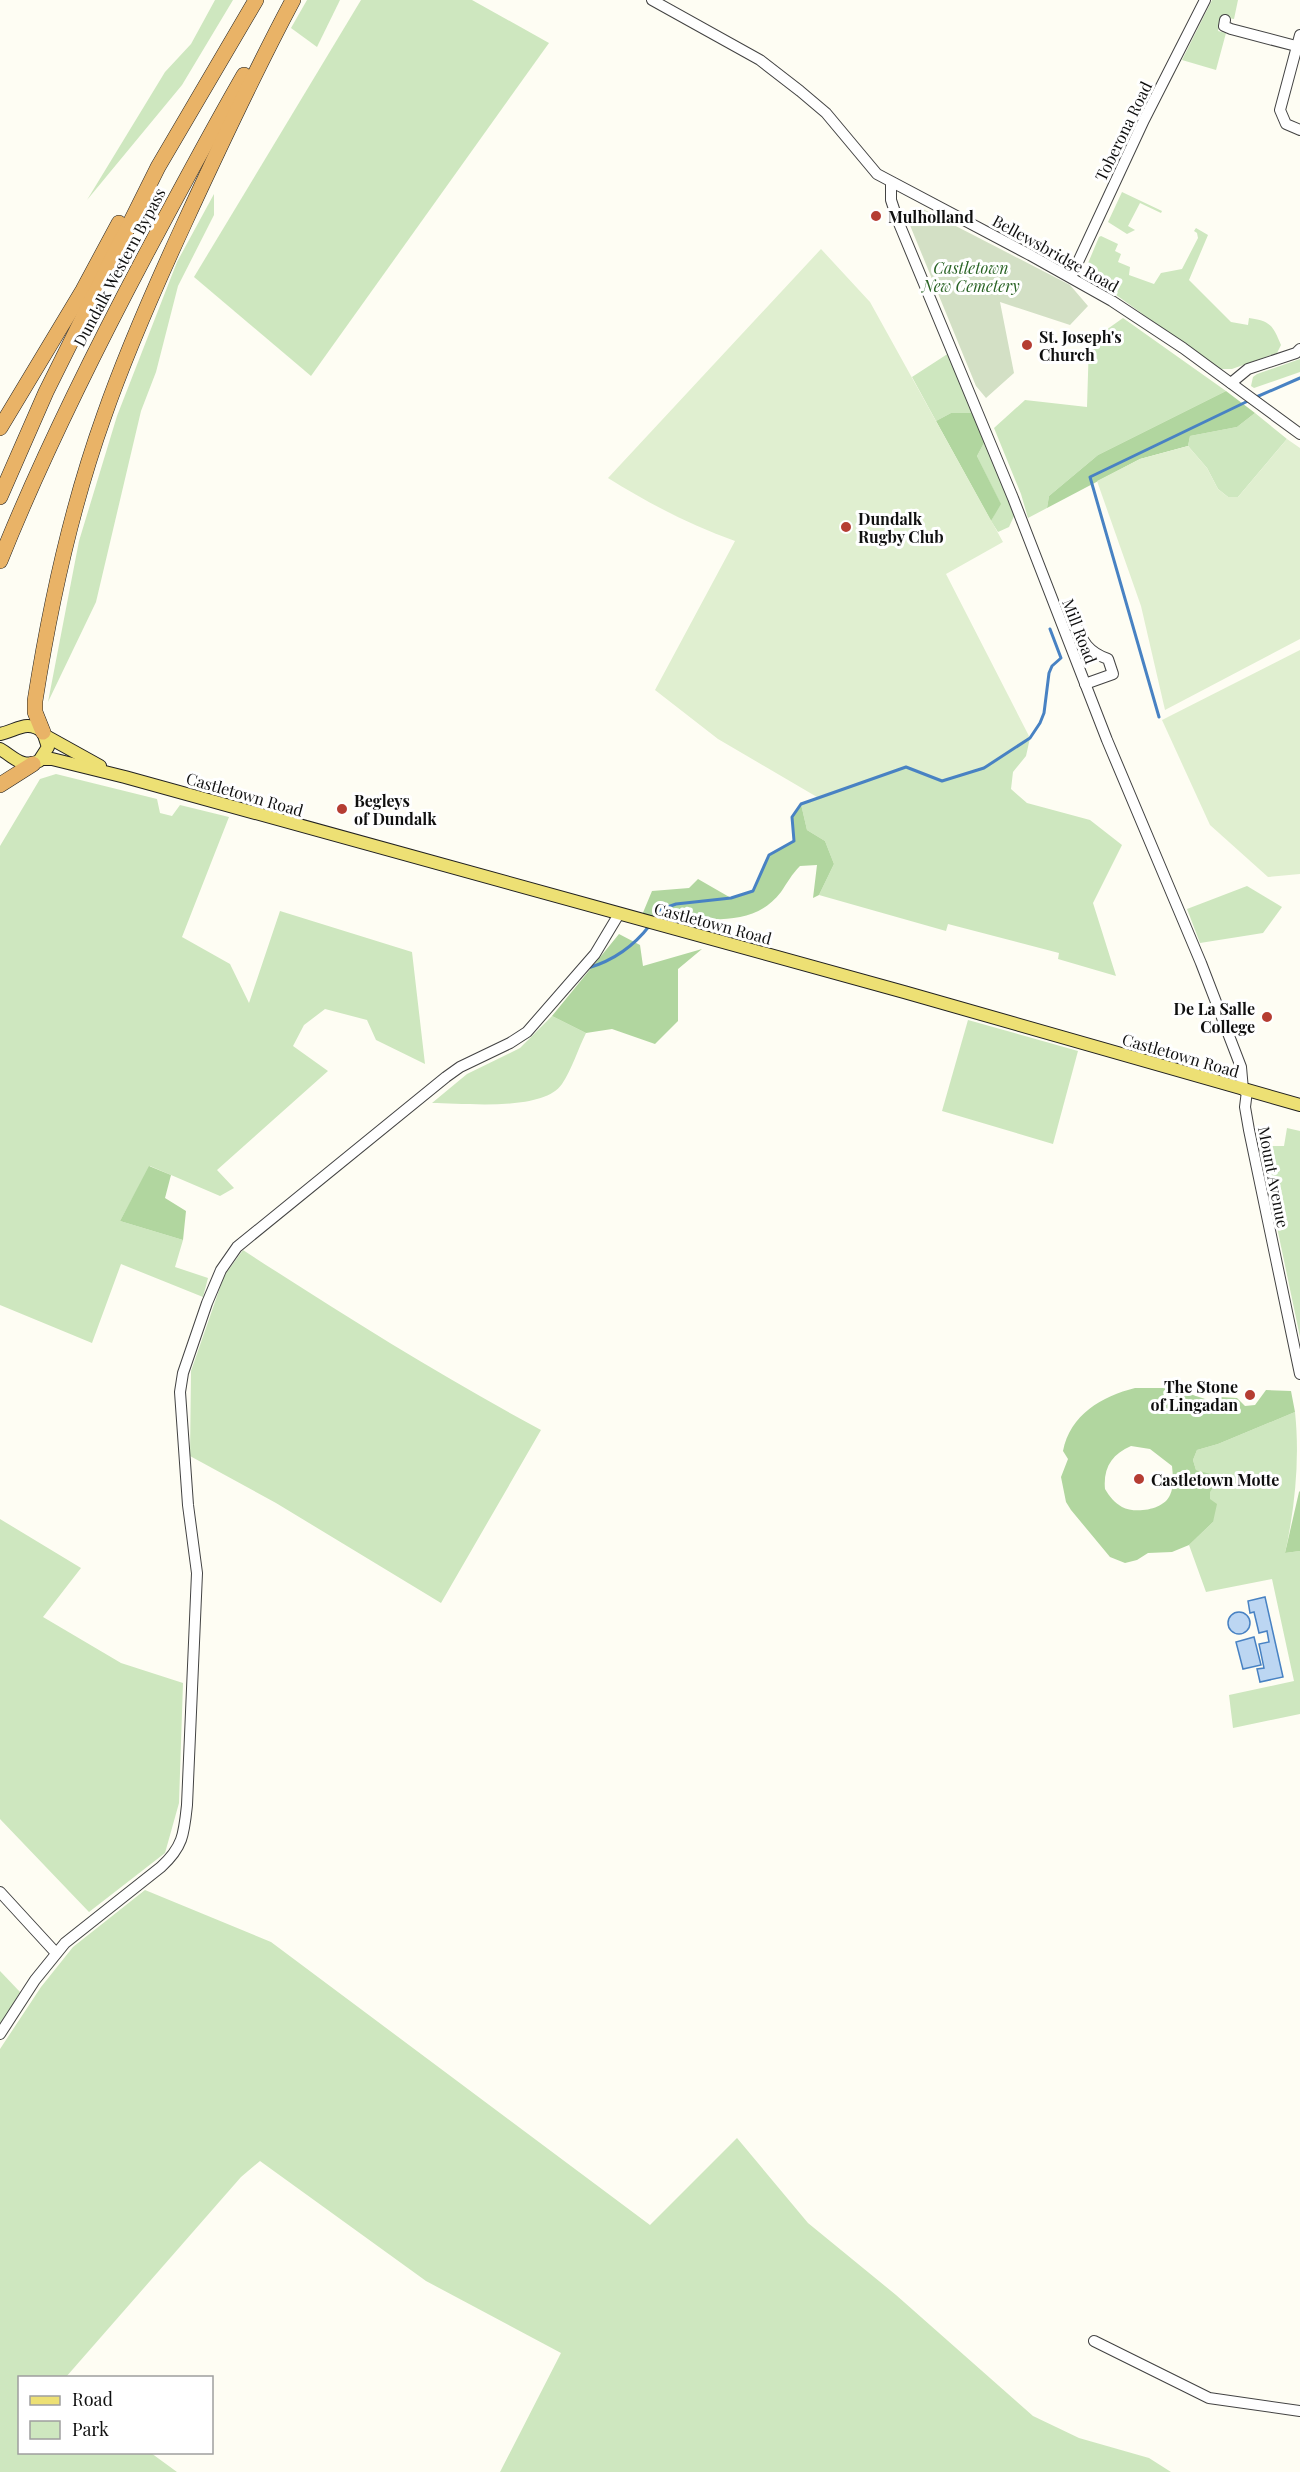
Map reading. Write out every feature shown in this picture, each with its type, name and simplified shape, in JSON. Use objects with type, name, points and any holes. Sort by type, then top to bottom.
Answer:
[{"type":"highway","points":[[0,428],[83,290],[248,0]]},
{"type":"highway","name":"Dundalk Western Bypass","points":[[0,497],[46,392],[158,167],[256,0]]},
{"type":"highway","name":"Dundalk Western Bypass","points":[[0,561],[57,430],[98,345],[211,132],[288,0]]},
{"type":"highway","points":[[44,734],[35,712],[35,701],[48,620],[66,544],[103,418],[130,343],[189,213],[236,111],[293,0]]},
{"type":"highway","points":[[0,784],[37,761]]},
{"type":"main road","points":[[0,734],[32,726],[44,734],[48,747],[37,761],[27,764],[15,760],[0,750]]},
{"type":"main road","points":[[15,760],[9,749],[9,742],[17,729]]},
{"type":"main road","name":"Castletown Road","points":[[44,734],[117,775]]},
{"type":"main road","name":"Castletown Road","points":[[37,761],[52,759],[117,775],[915,995],[1300,1105]]},
{"type":"street","name":"Bellewsbridge Road","points":[[652,0],[760,60],[826,113],[877,174],[1071,277],[1144,322],[1300,434]]},
{"type":"street","name":"Toberona Road","points":[[1071,277],[1144,120],[1205,0]]},
{"type":"street","points":[[1225,20],[1224,26],[1232,29],[1298,40],[1280,110],[1286,124],[1300,130]]},
{"type":"street","name":"Mill Road","points":[[891,183],[891,200],[898,221],[1009,488],[1151,847],[1201,963],[1241,1067],[1245,1090]]},
{"type":"street","points":[[1230,383],[1248,369],[1296,353],[1300,349]]},
{"type":"street","points":[[1075,623],[1083,644],[1090,651],[1108,659],[1113,674],[1085,684]]},
{"type":"street","points":[[0,2034],[34,1980],[56,1953],[90,1922],[161,1868],[175,1854],[185,1830],[197,1573],[188,1505],[180,1392],[189,1354],[221,1270],[237,1247],[446,1077],[460,1067],[510,1043],[526,1032],[540,1019],[595,954],[619,914]]},
{"type":"street","name":"Mount Avenue","points":[[1245,1090],[1249,1130],[1300,1374]]},
{"type":"street","points":[[0,1892],[56,1953]]},
{"type":"street","points":[[1094,2341],[1209,2398],[1300,2411]]},
{"type":"green space","points":[[215,0],[233,0],[182,85],[87,200],[165,72],[191,44]]},
{"type":"green space","points":[[307,0],[340,0],[317,47],[291,28]]},
{"type":"green space","points":[[361,0],[472,0],[549,43],[311,376],[194,277]]},
{"type":"green space","points":[[1212,0],[1238,0],[1234,19],[1222,17],[1218,31],[1226,33],[1216,70],[1182,60]]},
{"type":"green space","points":[[1122,192],[1162,211],[1161,213],[1140,203],[1128,226],[1135,230],[1127,234],[1108,222]]},
{"type":"green space","points":[[214,194],[214,215],[178,286],[156,372],[141,411],[96,602],[48,702],[79,541],[117,416],[177,262]]},
{"type":"green space","name":"Castletown New Cemetery","points":[[919,207],[1070,285],[1088,306],[1070,325],[1000,302],[1014,373],[986,398],[976,386],[907,218],[908,212]]},
{"type":"green space","points":[[1196,228],[1208,235],[1189,280],[1231,322],[1248,325],[1249,318],[1267,323],[1276,333],[1281,345],[1277,353],[1232,369],[1219,369],[1087,274],[1086,268],[1101,236],[1118,244],[1115,251],[1121,254],[1118,262],[1130,267],[1129,275],[1154,284],[1161,273],[1182,269],[1198,238],[1194,231]]},
{"type":"green space","name":"Dundalk Rugby Club","points":[[821,249],[870,302],[1003,542],[946,574],[1030,738],[984,768],[942,781],[905,768],[817,797],[718,739],[655,690],[735,541],[670,513],[608,478]]},
{"type":"green space","points":[[1123,318],[1226,391],[1098,455],[1049,496],[1047,508],[1028,518],[1021,494],[994,428],[1025,400],[1087,407],[1089,342]]},
{"type":"green space","points":[[949,353],[973,413],[951,413],[936,421],[912,377]]},
{"type":"green space","points":[[1300,359],[1300,372],[1254,388],[1251,386],[1253,377],[1257,374]]},
{"type":"green space","points":[[1226,391],[1255,413],[1237,427],[1190,436],[1188,446],[1140,459],[1047,508],[1049,496],[1098,455]]},
{"type":"green space","points":[[951,413],[973,413],[985,441],[977,456],[1001,504],[991,521],[936,421]]},
{"type":"green space","points":[[1255,413],[1287,439],[1238,497],[1228,497],[1218,489],[1207,468],[1188,446],[1190,436],[1237,427]]},
{"type":"green space","points":[[1287,439],[1300,448],[1300,639],[1165,710],[1141,606],[1097,481],[1140,459],[1188,446],[1207,468],[1218,489],[1228,497],[1238,497]]},
{"type":"green space","points":[[985,441],[1015,514],[1009,527],[998,532],[991,521],[1000,503],[977,456]]},
{"type":"green space","points":[[1300,650],[1300,874],[1268,877],[1210,825],[1162,720]]},
{"type":"green space","points":[[1030,738],[1026,756],[1013,772],[1011,789],[1027,803],[1090,820],[1122,845],[1093,903],[1116,976],[1058,959],[1059,953],[948,924],[946,931],[819,895],[834,864],[825,841],[807,830],[801,804],[906,767],[942,781],[984,768]]},
{"type":"green space","points":[[56,774],[157,799],[160,813],[172,816],[180,805],[229,817],[182,937],[230,964],[249,1003],[280,911],[412,952],[425,1064],[376,1040],[367,1020],[325,1009],[304,1025],[293,1046],[328,1071],[217,1170],[234,1188],[220,1196],[150,1166],[120,1221],[183,1240],[175,1267],[208,1278],[203,1297],[121,1264],[92,1343],[0,1305],[0,846],[40,779]]},
{"type":"green space","points":[[801,804],[807,830],[825,841],[834,864],[819,895],[813,898],[817,865],[800,866],[773,901],[755,913],[734,918],[701,919],[696,929],[642,915],[652,891],[689,888],[698,879],[731,898],[753,891],[769,855],[794,841],[792,817]]},
{"type":"green space","points":[[1247,886],[1282,907],[1263,933],[1200,943],[1187,909]]},
{"type":"green space","points":[[619,934],[640,945],[643,966],[702,949],[678,969],[678,1021],[655,1044],[612,1029],[586,1033],[552,1016]]},
{"type":"green space","points":[[552,1016],[586,1033],[566,1078],[552,1093],[538,1099],[502,1104],[432,1103],[467,1074],[520,1048]]},
{"type":"green space","points":[[968,1020],[1078,1051],[1053,1144],[942,1111]]},
{"type":"green space","points":[[1287,1128],[1300,1131],[1300,1337],[1260,1146],[1284,1146]]},
{"type":"green space","points":[[149,1166],[171,1175],[165,1198],[186,1211],[183,1240],[120,1221]]},
{"type":"green space","points":[[243,1250],[390,1343],[541,1430],[441,1603],[276,1503],[190,1456],[191,1371],[224,1276]]},
{"type":"green space","points":[[1135,1388],[1172,1388],[1211,1401],[1221,1397],[1237,1398],[1245,1406],[1255,1405],[1266,1390],[1291,1391],[1295,1412],[1218,1444],[1197,1450],[1193,1460],[1196,1470],[1210,1474],[1215,1484],[1210,1492],[1210,1499],[1217,1504],[1213,1522],[1189,1545],[1172,1552],[1148,1553],[1137,1560],[1125,1563],[1110,1557],[1071,1510],[1066,1502],[1061,1477],[1068,1459],[1063,1451],[1067,1438],[1080,1417],[1100,1402]],"holes":[[[1131,1446],[1150,1449],[1172,1466],[1173,1485],[1170,1495],[1162,1504],[1149,1509],[1134,1510],[1122,1507],[1105,1489],[1107,1468],[1124,1449]]]},
{"type":"green space","points":[[1295,1412],[1296,1483],[1285,1553],[1300,1551],[1300,1714],[1233,1728],[1229,1695],[1294,1681],[1272,1579],[1206,1592],[1189,1545],[1213,1522],[1210,1475],[1196,1470],[1193,1460],[1197,1450],[1218,1444]]},
{"type":"green space","points":[[1299,1492],[1300,1551],[1285,1553]]},
{"type":"green space","points":[[0,1519],[81,1568],[43,1617],[121,1663],[183,1683],[179,1803],[165,1853],[89,1912],[0,1819]]},
{"type":"green space","points":[[145,1890],[271,1942],[650,2225],[737,2138],[808,2223],[896,2295],[1033,2416],[1079,2438],[1149,2458],[1171,2472],[500,2472],[561,2353],[426,2281],[260,2161],[241,2177],[67,2376],[18,2376],[18,2454],[152,2454],[177,2472],[0,2472],[0,2049],[41,1987],[73,1947]]},
{"type":"green space","points":[[0,1971],[20,1992],[0,2025]]},
{"type":"water","points":[[1265,1597],[1283,1677],[1260,1682],[1257,1669],[1264,1668],[1259,1644],[1269,1642],[1267,1631],[1259,1633],[1254,1612],[1250,1613],[1248,1601]]},
{"type":"water","points":[[1239,1612],[1247,1615],[1250,1623],[1247,1631],[1239,1634],[1231,1631],[1228,1623],[1231,1615]]},
{"type":"water","points":[[1254,1637],[1261,1665],[1243,1669],[1236,1642]]},
{"type":"waterway","points":[[1254,398],[1300,378]]},
{"type":"waterway","points":[[1159,717],[1090,477],[1248,401]]},
{"type":"waterway","points":[[654,920],[662,909],[676,904],[731,898],[753,891],[769,855],[794,841],[792,817],[801,804],[906,767],[942,781],[984,768],[1030,738],[1044,713],[1049,673],[1052,666],[1061,658],[1050,629]]},
{"type":"waterway","points":[[588,968],[622,952],[650,925]]},
{"type":"place","name":"Mulholland","points":[[876,216]]},
{"type":"place","name":"St. Joseph's Church","points":[[1027,345]]},
{"type":"place","name":"Dundalk Rugby Club","points":[[846,527]]},
{"type":"place","name":"Begleys of Dundalk","points":[[342,809]]},
{"type":"place","name":"De La Salle College","points":[[1267,1017]]},
{"type":"place","name":"The Stone of Lingadan","points":[[1250,1395]]},
{"type":"place","name":"Castletown Motte","points":[[1139,1479]]}]
